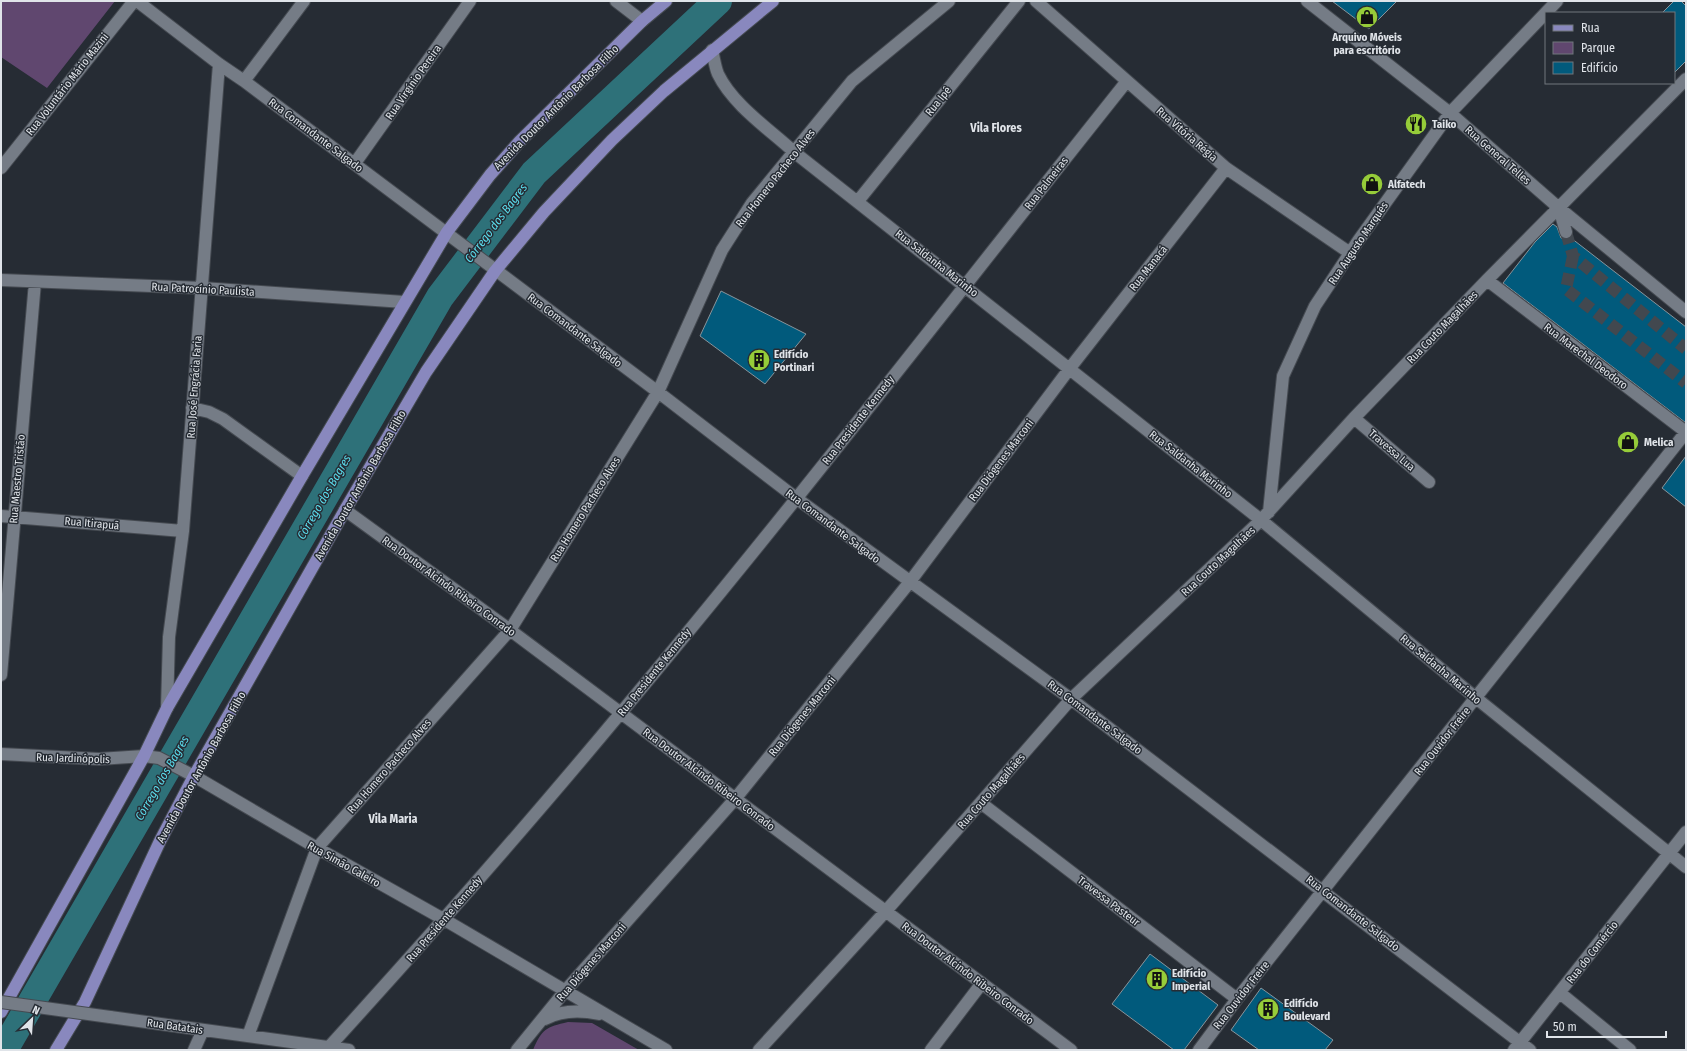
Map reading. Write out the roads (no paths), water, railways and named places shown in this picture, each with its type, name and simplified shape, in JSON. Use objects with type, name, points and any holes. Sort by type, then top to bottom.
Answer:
[{"type":"main road","name":"Avenida Doutor Antônio Barbosa Filho","points":[[1,1012],[144,756],[167,708],[404,302],[447,232],[490,175],[520,141],[642,21],[666,1]]},
{"type":"main road","name":"Avenida Doutor Antônio Barbosa Filho","points":[[56,1050],[85,1002],[190,774],[426,372],[491,267],[612,140],[664,91],[773,1]]},
{"type":"street","name":"Rua Voluntário Mário Mazini","points":[[1,168],[134,1]]},
{"type":"street","name":"Rua Comandante Salgado","points":[[137,1],[219,64],[447,232],[796,498],[1071,699],[1324,891],[1517,1046],[1530,1050]]},
{"type":"street","points":[[244,81],[304,1]]},
{"type":"street","name":"Rua Virgínio Pereira","points":[[355,163],[470,1]]},
{"type":"street","points":[[616,1],[642,21]]},
{"type":"street","name":"Rua Homero Pacheco Alves","points":[[248,1036],[317,848],[510,630],[658,392],[722,250],[752,203],[852,80],[949,1]]},
{"type":"street","name":"Rua Ipê","points":[[858,201],[1019,1]]},
{"type":"street","name":"Rua Vitória Régia","points":[[1036,1],[1226,168],[1350,253]]},
{"type":"street","name":"Rua Augusto Marquês","points":[[1546,12],[1557,1]]},
{"type":"street","name":"Rua General Telles","points":[[1313,3],[1450,113],[1559,208],[1686,312]]},
{"type":"street","name":"Rua Augusto Marquês","points":[[1265,516],[1283,376],[1315,306],[1350,253],[1450,113],[1545,14]]},
{"type":"street","name":"Rua Saldanha Marinho","points":[[712,50],[718,73],[727,89],[742,106],[794,152],[1070,368],[1265,516],[1476,698],[1686,867]]},
{"type":"street","name":"Rua José Engrácia Faria","points":[[167,708],[169,637],[183,531],[219,64]]},
{"type":"street","name":"Rua Couto Magalhães","points":[[759,1050],[886,910],[1071,699],[1265,516],[1354,418],[1487,280],[1686,79]]},
{"type":"street","name":"Rua Palmeiras","points":[[964,285],[1126,80]]},
{"type":"street","name":"Rua Manacá","points":[[1070,368],[1226,168]]},
{"type":"street","points":[[1559,208],[1566,232]]},
{"type":"street","name":"Rua Patrocínio Paulista","points":[[1,280],[202,288],[404,302]]},
{"type":"street","name":"Rua Marechal Deodoro","points":[[1487,280],[1686,432]]},
{"type":"street","name":"Rua Maestro Tristão","points":[[1,675],[36,282]]},
{"type":"street","name":"Rua Presidente Kennedy","points":[[329,1047],[444,920],[620,714],[796,498],[964,285]]},
{"type":"street","name":"Rua Diógenes Marconi","points":[[517,1050],[565,991],[735,799],[909,582],[1070,368]]},
{"type":"street","points":[[192,408],[209,412],[223,419],[302,476]]},
{"type":"street","name":"Travessa Lua","points":[[1354,418],[1429,482]]},
{"type":"street","name":"Rua Ouvidor Freire","points":[[1199,1050],[1237,999],[1686,432]]},
{"type":"street","name":"Rua Doutor Alcindo Ribeiro Conrado","points":[[345,510],[510,630],[620,714],[886,910],[1071,1050]]},
{"type":"street","name":"Rua Itirapuã","points":[[1,516],[183,531]]},
{"type":"street","name":"Rua Jardinópolis","points":[[1,754],[99,759],[144,756]]},
{"type":"street","name":"Rua Simão Caleiro","points":[[144,756],[159,758],[190,774],[666,1050]]},
{"type":"street","name":"Travessa Pasteur","points":[[981,803],[1237,999]]},
{"type":"street","name":"Rua do Comércio","points":[[1517,1046],[1686,832]]},
{"type":"street","name":"Rua Simão Caleiro","points":[[542,978],[551,990],[551,1008]]},
{"type":"street","points":[[931,1050],[982,983]]},
{"type":"street","points":[[1560,993],[1630,1050]]},
{"type":"street","name":"Rua Batatais","points":[[1,1002],[349,1050]]},
{"type":"street","name":"Rua Simão Caleiro","points":[[542,1020],[556,1013],[569,1011],[587,1011],[606,1015]]},
{"type":"street","points":[[194,1050],[203,1030]]},
{"type":"waterway","name":"Córrego dos Bagres","points":[[4,1050],[440,297],[534,173],[718,1]]},
{"type":"tunnel","points":[[1566,232],[1573,256],[1686,349]]},
{"type":"tunnel","points":[[1573,256],[1566,289],[1686,383]]},
{"type":"place","name":"Arquivo Móveis para escritório","points":[[1367,17]]},
{"type":"place","name":"Taiko","points":[[1416,124]]},
{"type":"place","name":"Alfatech","points":[[1372,184]]},
{"type":"place","name":"Edifício Portinari","points":[[759,360]]},
{"type":"place","name":"Melica","points":[[1628,442]]},
{"type":"place","name":"Edifício Imperial","points":[[1157,979]]},
{"type":"place","name":"Edifício Boulevard","points":[[1268,1009]]},
{"type":"district","name":"Vila Flores","points":[[996,128]]},
{"type":"district","name":"Vila Maria","points":[[393,819]]}]
